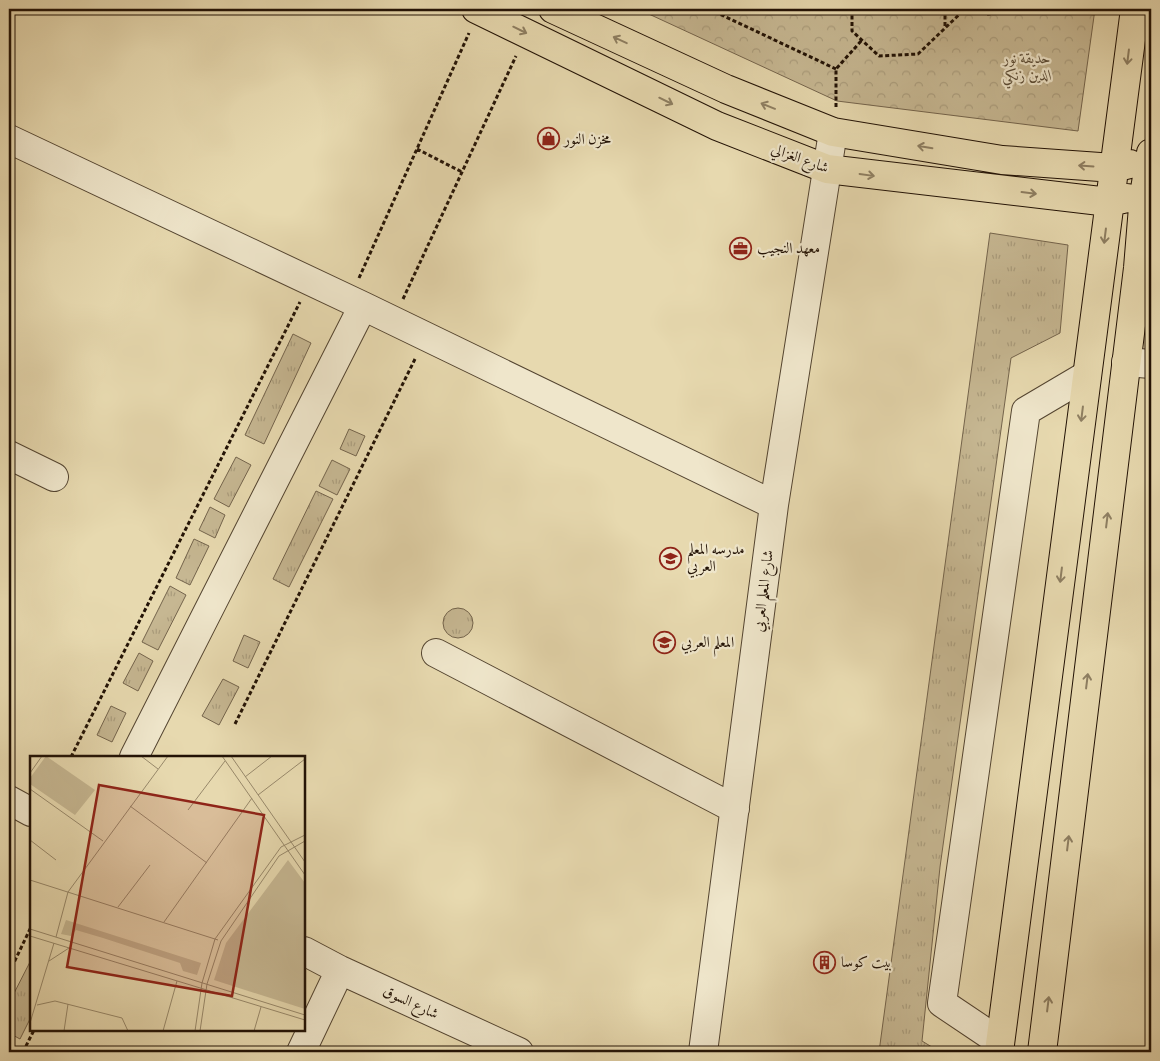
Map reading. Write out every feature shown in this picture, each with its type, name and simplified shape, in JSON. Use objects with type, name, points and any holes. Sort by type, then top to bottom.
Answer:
[{"type":"main road","name":"شارع الغزالي","points":[[478,9],[717,126],[827,169],[1109,202],[1148,195]]},
{"type":"main road","points":[[554,9],[726,89],[832,132],[1002,160],[1114,168],[1151,158],[1138,268],[1139,363],[1042,1052]]},
{"type":"main road","points":[[1000,1047],[1134,9]]},
{"type":"street","name":"شارع المعلم العربي","points":[[703,1052],[774,505],[832,132]]},
{"type":"street","points":[[9,139],[356,302],[774,505]]},
{"type":"street","points":[[134,756],[356,302]]},
{"type":"street","points":[[1000,1047],[942,1003],[1026,411],[1087,375]]},
{"type":"street","points":[[9,454],[54,477]]},
{"type":"street","points":[[436,653],[735,809]]},
{"type":"street","points":[[9,800],[30,811]]},
{"type":"street","name":"شارع السوق","points":[[305,952],[340,970],[520,1052]]},
{"type":"street","points":[[301,1052],[340,970]]},
{"type":"path","points":[[356,302],[417,148],[478,9]]},
{"type":"path","points":[[709,9],[836,69]]},
{"type":"path","points":[[852,9],[852,31],[879,56],[918,54],[964,9]]},
{"type":"path","points":[[944,9],[945,28]]},
{"type":"path","points":[[982,9],[988,14],[1022,12],[1024,9]]},
{"type":"path","points":[[393,320],[527,33]]},
{"type":"path","points":[[832,132],[837,101],[836,69],[862,40]]},
{"type":"path","points":[[417,148],[462,172]]},
{"type":"path","points":[[72,756],[311,281]]},
{"type":"path","points":[[235,724],[426,336]]},
{"type":"path","points":[[9,973],[30,929]]},
{"type":"path","points":[[23,1052],[34,1031]]},
{"type":"green space","name":"حديقة نور الدين زنكي","points":[[638,9],[1095,9],[1078,131],[837,101]]},
{"type":"green space","points":[[990,233],[1068,245],[1060,333],[1011,358],[940,867],[922,1041],[940,1052],[879,1052]]},
{"type":"green space","points":[[293,334],[311,343],[264,444],[245,435]]},
{"type":"green space","points":[[349,429],[365,436],[356,456],[340,449]]},
{"type":"green space","points":[[236,457],[251,465],[229,507],[214,499]]},
{"type":"green space","points":[[332,460],[350,469],[337,495],[319,486]]},
{"type":"green space","points":[[316,491],[333,499],[289,587],[273,579]]},
{"type":"green space","points":[[210,507],[225,515],[215,538],[199,530]]},
{"type":"green space","points":[[194,539],[209,546],[190,585],[176,578]]},
{"type":"green space","points":[[170,586],[186,595],[158,650],[142,642]]},
{"type":"green space","points":[[458,608],[464,609],[472,617],[472,629],[464,637],[458,638],[452,637],[444,629],[443,623],[444,617],[452,609]]},
{"type":"green space","points":[[244,635],[260,642],[248,668],[233,661]]},
{"type":"green space","points":[[139,653],[153,661],[138,691],[123,683]]},
{"type":"green space","points":[[223,679],[239,687],[219,725],[202,716]]},
{"type":"green space","points":[[111,706],[126,713],[112,742],[97,735]]},
{"type":"green space","points":[[30,962],[30,1019],[20,1039],[9,1033],[9,1003]]},
{"type":"place","name":"مخزن النور","points":[[548,139]]},
{"type":"place","name":"معهد النجيب","points":[[741,248]]},
{"type":"place","name":"مدرسه المعلم العربي","points":[[671,558]]},
{"type":"place","name":"المعلم العربي","points":[[665,642]]},
{"type":"place","name":"بيت كوسا","points":[[825,962]]}]
